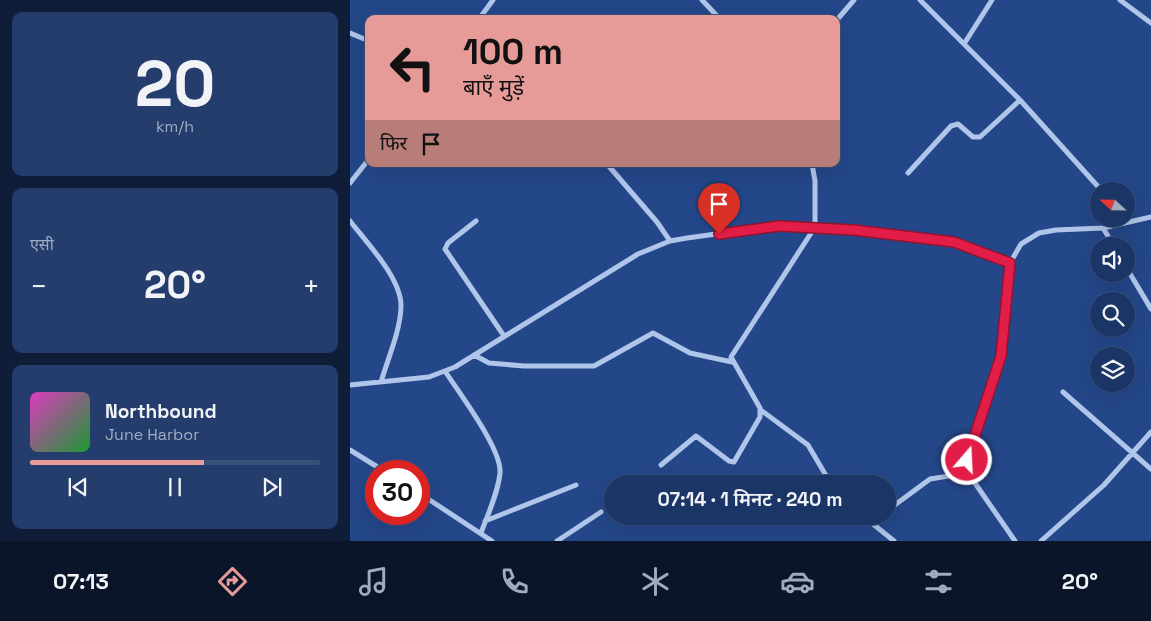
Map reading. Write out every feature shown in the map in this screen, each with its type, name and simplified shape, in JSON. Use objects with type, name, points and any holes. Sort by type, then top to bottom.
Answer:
[{"type":"street","points":[[482,15],[493,0]]},
{"type":"street","points":[[702,0],[716,15]]},
{"type":"street","points":[[840,16],[854,0]]},
{"type":"street","points":[[920,0],[1020,100],[1094,182]]},
{"type":"street","points":[[964,44],[992,0]]},
{"type":"street","points":[[1120,0],[1151,23]]},
{"type":"street","points":[[350,33],[365,39]]},
{"type":"street","points":[[908,173],[951,126],[958,124],[973,137],[980,137],[1020,100]]},
{"type":"street","points":[[350,183],[365,164]]},
{"type":"street","points":[[613,167],[670,241]]},
{"type":"street","points":[[813,167],[815,181],[815,227],[734,350],[732,362],[762,411],[808,445],[826,475]]},
{"type":"street","points":[[1135,222],[1151,217]]},
{"type":"street","points":[[350,221],[391,275],[399,291],[402,306],[381,382]]},
{"type":"street","points":[[476,221],[448,243],[444,249],[504,336]]},
{"type":"street","points":[[350,384],[429,377],[445,371],[638,254],[670,241],[760,228],[815,227],[954,242],[1010,263]]},
{"type":"street","points":[[1014,540],[968,472],[967,460],[1001,356],[1010,263],[1028,237],[1039,233],[1056,230],[1103,228],[1108,237]]},
{"type":"street","points":[[1135,282],[1151,308]]},
{"type":"street","points":[[474,355],[489,363],[524,366],[594,366],[654,333],[690,353],[732,362]]},
{"type":"street","points":[[445,371],[493,446],[499,462],[497,486],[481,532]]},
{"type":"street","points":[[1063,392],[1151,469]]},
{"type":"street","points":[[661,465],[696,436],[729,461],[734,462],[762,411]]},
{"type":"street","points":[[1041,541],[1104,485],[1151,432]]},
{"type":"street","points":[[350,450],[366,460]]},
{"type":"street","points":[[896,504],[930,479],[968,472]]},
{"type":"street","points":[[485,521],[576,485]]},
{"type":"street","points":[[430,500],[492,541]]},
{"type":"street","points":[[557,541],[601,512]]},
{"type":"street","points":[[874,525],[894,541]]},
{"type":"route","points":[[719,234],[779,226],[854,230],[954,242],[1010,263],[1001,356],[995,380],[967,460]]}]
